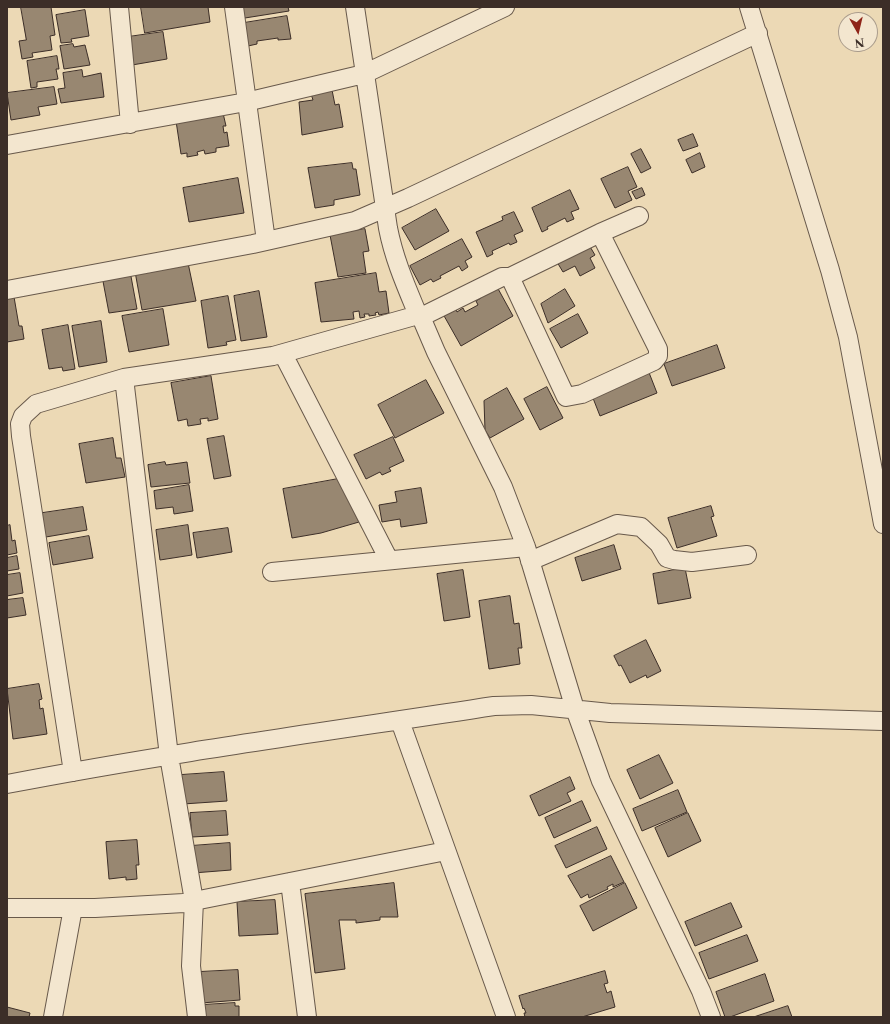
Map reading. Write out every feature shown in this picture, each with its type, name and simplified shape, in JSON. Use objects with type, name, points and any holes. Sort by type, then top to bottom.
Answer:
[{"type":"street","points":[[119,7],[130,124]]},
{"type":"street","points":[[234,7],[266,241]]},
{"type":"street","points":[[355,7],[364,74],[392,248],[400,274],[503,487],[528,554],[575,709],[601,781],[701,991],[711,1017]]},
{"type":"street","points":[[7,145],[246,102],[364,74],[505,7]]},
{"type":"street","points":[[749,7],[830,270],[848,337],[883,524]]},
{"type":"street","points":[[7,290],[266,241],[355,221],[386,208],[758,33]]},
{"type":"street","points":[[72,772],[20,424],[23,416],[36,404],[124,378],[283,354],[420,316],[502,277],[510,277],[600,232],[639,216]]},
{"type":"street","points":[[510,277],[566,397],[582,394],[654,361],[658,356],[658,349],[600,232]]},
{"type":"street","points":[[283,354],[388,560]]},
{"type":"street","points":[[124,378],[169,756],[194,901],[191,966],[197,1017]]},
{"type":"street","points":[[272,572],[388,560],[528,554],[617,524],[641,527],[658,544],[668,558],[674,560],[692,562],[747,555]]},
{"type":"street","points":[[7,784],[169,756],[494,706],[531,705],[618,713],[883,720]]},
{"type":"street","points":[[400,720],[506,1017]]},
{"type":"street","points":[[7,908],[73,908],[194,901],[446,851]]},
{"type":"street","points":[[290,882],[307,1017]]},
{"type":"street","points":[[53,1017],[73,908]]},
{"type":"building","points":[[21,7],[51,7],[55,35],[50,36],[52,50],[32,53],[33,57],[22,59],[19,41],[26,40]]},
{"type":"building","points":[[141,7],[208,7],[210,22],[145,33]]},
{"type":"building","points":[[243,7],[288,7],[289,11],[245,18]]},
{"type":"building","points":[[85,10],[89,36],[71,39],[72,42],[61,43],[56,15]]},
{"type":"building","points":[[287,16],[291,39],[278,40],[278,38],[257,41],[257,44],[248,46],[244,23]]},
{"type":"building","points":[[163,32],[167,59],[132,65],[128,37]]},
{"type":"building","points":[[73,44],[74,47],[85,45],[90,65],[64,69],[60,46]]},
{"type":"building","points":[[57,56],[59,69],[56,69],[58,79],[37,82],[37,87],[31,88],[27,61]]},
{"type":"building","points":[[82,70],[83,77],[101,73],[104,97],[61,103],[58,89],[65,88],[63,73]]},
{"type":"building","points":[[54,87],[57,104],[38,107],[40,115],[11,120],[7,93]]},
{"type":"building","points":[[332,90],[335,105],[339,104],[343,127],[302,135],[299,102],[313,100],[311,94]]},
{"type":"building","points":[[223,113],[226,126],[223,126],[224,133],[227,132],[229,146],[216,148],[216,152],[205,154],[204,150],[197,152],[198,155],[187,157],[187,153],[181,154],[176,121]]},
{"type":"building","points":[[693,134],[698,146],[683,151],[678,140]]},
{"type":"building","points":[[641,149],[651,168],[641,173],[631,154]]},
{"type":"building","points":[[700,153],[705,167],[692,173],[686,160]]},
{"type":"building","points":[[352,163],[353,169],[356,169],[360,195],[334,200],[334,205],[315,208],[308,168]]},
{"type":"building","points":[[628,167],[637,187],[628,191],[632,200],[615,208],[601,179]]},
{"type":"building","points":[[238,178],[244,213],[189,222],[183,188]]},
{"type":"building","points":[[642,188],[645,195],[636,199],[632,192]]},
{"type":"building","points":[[570,190],[579,209],[571,212],[574,219],[567,222],[565,218],[547,227],[548,229],[542,232],[532,208]]},
{"type":"building","points":[[436,209],[449,231],[415,250],[402,228]]},
{"type":"building","points":[[514,212],[523,231],[514,235],[517,242],[510,245],[509,243],[492,251],[493,254],[487,257],[476,232],[503,220],[502,217]]},
{"type":"building","points":[[365,229],[369,251],[363,252],[366,273],[338,277],[330,235]]},
{"type":"building","points":[[462,239],[472,257],[465,261],[468,267],[462,271],[459,266],[440,276],[441,278],[433,282],[431,279],[420,285],[410,266]]},
{"type":"building","points":[[589,245],[595,255],[590,258],[595,268],[580,276],[575,266],[563,272],[557,262]]},
{"type":"building","points":[[187,258],[196,301],[142,310],[134,266]]},
{"type":"building","points":[[130,271],[137,309],[109,313],[102,276]]},
{"type":"building","points":[[376,273],[379,292],[386,291],[389,313],[379,315],[378,312],[375,313],[376,315],[369,316],[369,314],[364,314],[365,317],[360,318],[359,311],[353,312],[354,319],[321,322],[315,283]]},
{"type":"building","points":[[496,285],[513,316],[461,346],[443,314],[455,307],[457,312],[463,308],[465,312],[478,305],[476,301],[481,298],[479,295]]},
{"type":"building","points":[[565,289],[575,306],[548,323],[541,304]]},
{"type":"building","points":[[13,291],[19,326],[22,326],[24,339],[7,342],[7,292]]},
{"type":"building","points":[[259,291],[267,337],[241,341],[234,296]]},
{"type":"building","points":[[228,296],[236,340],[226,342],[227,345],[208,348],[201,301]]},
{"type":"building","points":[[163,309],[169,345],[129,352],[122,316]]},
{"type":"building","points":[[578,314],[588,333],[561,348],[550,329]]},
{"type":"building","points":[[101,321],[107,362],[79,367],[72,326]]},
{"type":"building","points":[[68,325],[75,369],[63,371],[62,367],[49,369],[42,330]]},
{"type":"building","points":[[717,345],[725,368],[672,386],[664,364]]},
{"type":"building","points":[[648,370],[657,393],[600,416],[591,393]]},
{"type":"building","points":[[211,376],[218,419],[208,421],[208,418],[200,419],[201,424],[188,426],[187,419],[178,421],[171,383]]},
{"type":"building","points":[[426,380],[444,413],[395,438],[378,405]]},
{"type":"building","points":[[547,387],[563,418],[540,430],[524,399]]},
{"type":"building","points":[[507,388],[524,419],[490,438],[485,430],[484,401]]},
{"type":"building","points":[[224,436],[231,476],[214,479],[207,439]]},
{"type":"building","points":[[393,437],[404,461],[389,468],[391,471],[382,475],[380,472],[366,479],[354,455]]},
{"type":"building","points":[[113,438],[116,458],[121,458],[125,477],[86,483],[79,444]]},
{"type":"building","points":[[165,462],[166,465],[187,462],[190,483],[151,487],[148,465]]},
{"type":"building","points":[[338,479],[359,522],[321,533],[292,538],[283,489]]},
{"type":"building","points":[[189,485],[193,511],[174,514],[173,507],[156,509],[154,491]]},
{"type":"building","points":[[421,488],[427,523],[401,527],[400,519],[382,522],[379,505],[397,502],[395,492]]},
{"type":"building","points":[[711,506],[714,516],[711,517],[717,536],[677,548],[668,518]]},
{"type":"building","points":[[83,507],[87,530],[40,538],[36,514]]},
{"type":"building","points":[[10,525],[12,541],[15,540],[17,553],[7,555],[7,526]]},
{"type":"building","points":[[188,525],[192,555],[160,560],[156,530]]},
{"type":"building","points":[[228,528],[232,552],[197,558],[193,533]]},
{"type":"building","points":[[89,536],[93,558],[53,565],[49,543]]},
{"type":"building","points":[[614,545],[621,569],[582,581],[575,558]]},
{"type":"building","points":[[17,556],[19,569],[7,571],[7,558]]},
{"type":"building","points":[[685,568],[691,598],[658,604],[653,574]]},
{"type":"building","points":[[463,570],[470,617],[444,621],[437,574]]},
{"type":"building","points":[[20,573],[23,593],[7,596],[7,575]]},
{"type":"building","points":[[510,596],[514,624],[519,623],[522,648],[518,648],[520,664],[489,669],[479,601]]},
{"type":"building","points":[[23,598],[26,615],[7,618],[7,600]]},
{"type":"building","points":[[646,640],[661,671],[647,678],[646,675],[630,683],[621,665],[619,666],[614,656]]},
{"type":"building","points":[[39,684],[42,699],[39,700],[40,709],[43,708],[47,734],[13,739],[7,689]]},
{"type":"building","points":[[659,755],[673,783],[640,799],[627,770]]},
{"type":"building","points":[[224,772],[227,801],[183,804],[181,775]]},
{"type":"building","points":[[570,777],[575,789],[567,793],[571,801],[539,816],[530,796]]},
{"type":"building","points":[[678,790],[687,812],[642,831],[633,809]]},
{"type":"building","points":[[582,801],[591,821],[554,838],[545,818]]},
{"type":"building","points":[[226,811],[228,835],[192,837],[190,813]]},
{"type":"building","points":[[688,813],[701,841],[668,857],[655,828]]},
{"type":"building","points":[[597,827],[607,849],[566,868],[555,846]]},
{"type":"building","points":[[137,840],[139,865],[136,865],[137,879],[126,880],[126,877],[109,879],[106,842]]},
{"type":"building","points":[[230,843],[231,870],[193,873],[191,846]]},
{"type":"building","points":[[611,856],[624,882],[613,887],[613,884],[607,887],[608,889],[589,898],[588,894],[581,898],[568,876]]},
{"type":"building","points":[[394,883],[398,917],[380,917],[380,920],[356,923],[356,920],[339,920],[345,969],[315,973],[305,894]]},
{"type":"building","points":[[625,883],[637,908],[593,931],[580,906]]},
{"type":"building","points":[[275,900],[278,934],[239,936],[237,902]]},
{"type":"building","points":[[731,903],[742,927],[695,946],[685,922]]},
{"type":"building","points":[[747,935],[758,961],[709,979],[699,953]]},
{"type":"building","points":[[238,970],[240,1000],[201,1003],[199,972]]},
{"type":"building","points":[[605,971],[608,983],[604,984],[607,993],[611,991],[615,1007],[582,1017],[525,1017],[524,1013],[526,1013],[524,1008],[523,1009],[519,996]]},
{"type":"building","points":[[765,974],[774,1001],[730,1017],[725,1017],[716,992]]},
{"type":"building","points":[[235,1003],[235,1006],[239,1006],[239,1017],[204,1017],[203,1005]]},
{"type":"building","points":[[788,1006],[792,1017],[754,1017]]},
{"type":"building","points":[[7,1007],[30,1013],[29,1017],[7,1017]]}]
